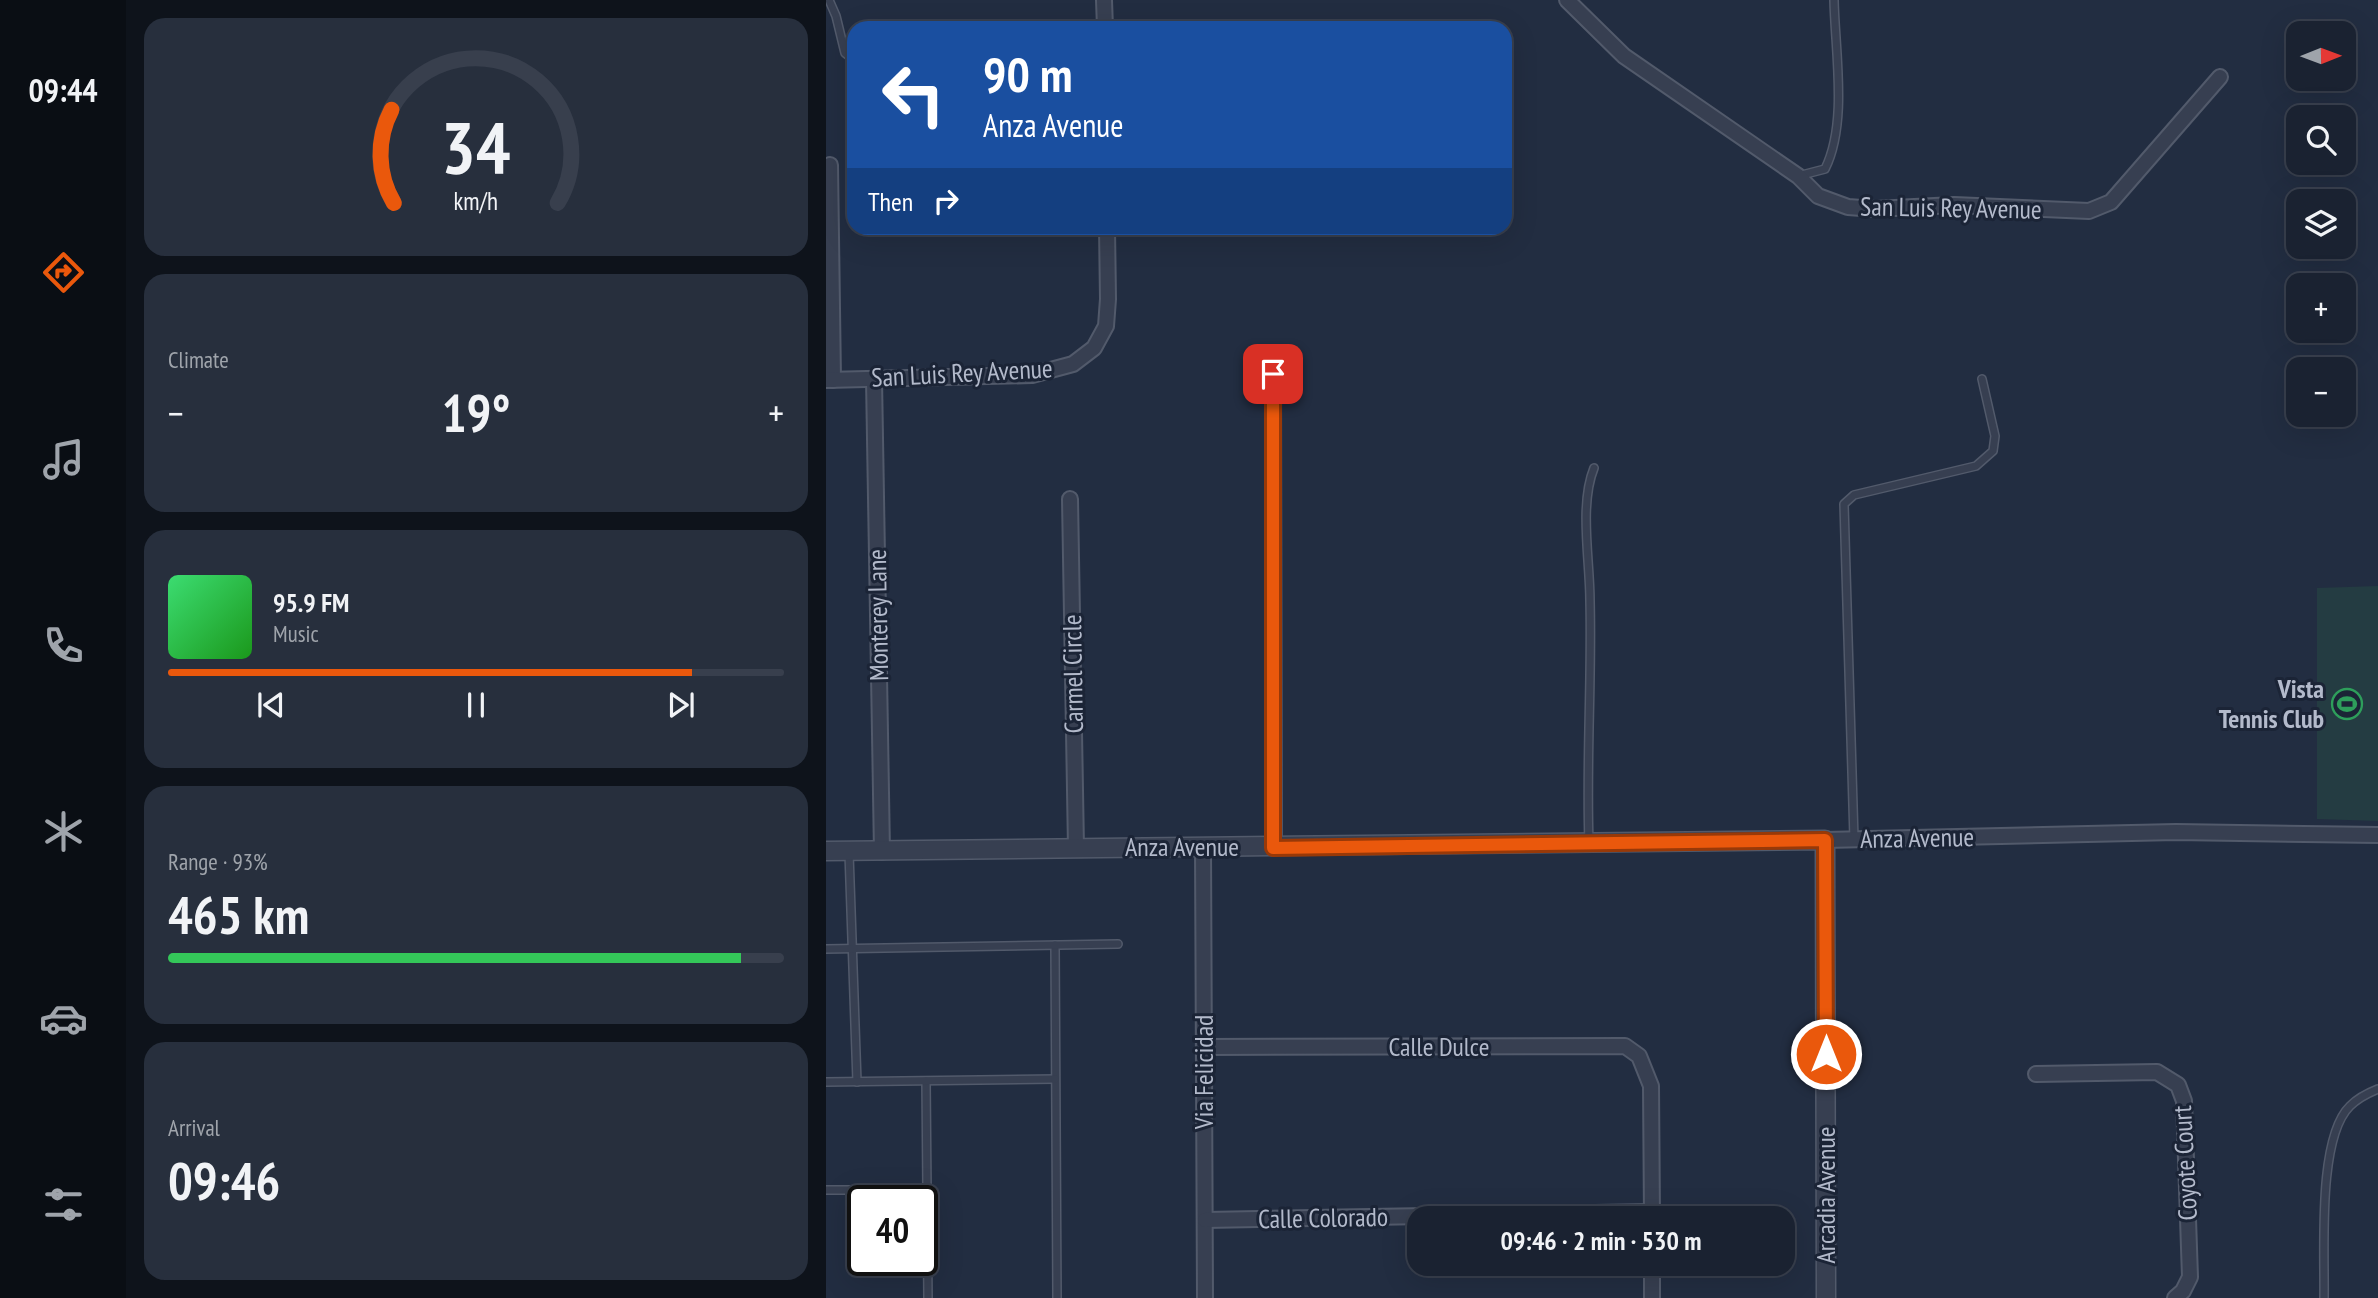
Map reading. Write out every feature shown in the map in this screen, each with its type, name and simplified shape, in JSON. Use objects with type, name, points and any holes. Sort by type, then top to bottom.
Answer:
[{"type":"street","points":[[1104,0],[1104,21]]},
{"type":"street","name":"San Luis Rey Avenue","points":[[1567,0],[1623,56],[1798,176],[1818,195],[1849,206],[1875,209],[1954,205],[2089,211],[2111,202],[2220,77]]},
{"type":"street","points":[[829,380],[830,165]]},
{"type":"street","name":"San Luis Rey Avenue","points":[[829,380],[1032,374],[1073,365],[1094,348],[1106,326],[1107,235]]},
{"type":"street","points":[[1273,374],[1273,848]]},
{"type":"street","name":"Monterey Lane","points":[[874,379],[882,852]]},
{"type":"street","name":"Carmel Circle","points":[[1070,499],[1076,848]]},
{"type":"street","name":"Anza Avenue","points":[[826,852],[1589,844],[2176,832],[2378,835]]},
{"type":"street","name":"Arcadia Avenue","points":[[1825,840],[1826,1298]]},
{"type":"street","name":"Via Felicidad","points":[[1203,846],[1205,1298]]},
{"type":"street","name":"Calle Dulce","points":[[1204,1047],[1625,1046],[1639,1056],[1651,1086],[1651,1206]]},
{"type":"street","name":"Coyote Court","points":[[2036,1074],[2157,1072],[2178,1085],[2184,1101],[2189,1277],[2183,1291],[2175,1298]]},
{"type":"street","name":"Calle Colorado","points":[[1205,1220],[1407,1218]]},
{"type":"street","points":[[1652,1276],[1652,1298]]},
{"type":"lane","points":[[829,0],[847,55]]},
{"type":"lane","points":[[1798,176],[1825,169],[1835,142],[1839,64],[1835,0]]},
{"type":"lane","points":[[1854,839],[1844,504],[1854,495],[1976,466],[1993,451],[1995,436],[1982,379]]},
{"type":"lane","points":[[1589,844],[1587,786],[1590,604],[1587,511],[1588,483],[1594,468]]},
{"type":"lane","points":[[849,852],[857,1082]]},
{"type":"lane","points":[[826,949],[1118,944]]},
{"type":"lane","points":[[1055,945],[1057,1298]]},
{"type":"lane","points":[[826,1082],[1055,1079]]},
{"type":"lane","points":[[926,1081],[927,1185]]},
{"type":"lane","points":[[2324,1298],[2326,1172],[2337,1127],[2348,1107],[2367,1093],[2378,1089]]},
{"type":"lane","points":[[826,1190],[847,1190]]},
{"type":"lane","points":[[928,1276],[928,1298]]},
{"type":"green space","name":"Vista Tennis Club","points":[[2378,586],[2378,821],[2317,819],[2317,588]]},
{"type":"place","name":"Vista Tennis Club","points":[[2347,704]]},
{"type":"route","points":[[1273,374],[1273,848],[1825,840],[1826,1054]]}]
